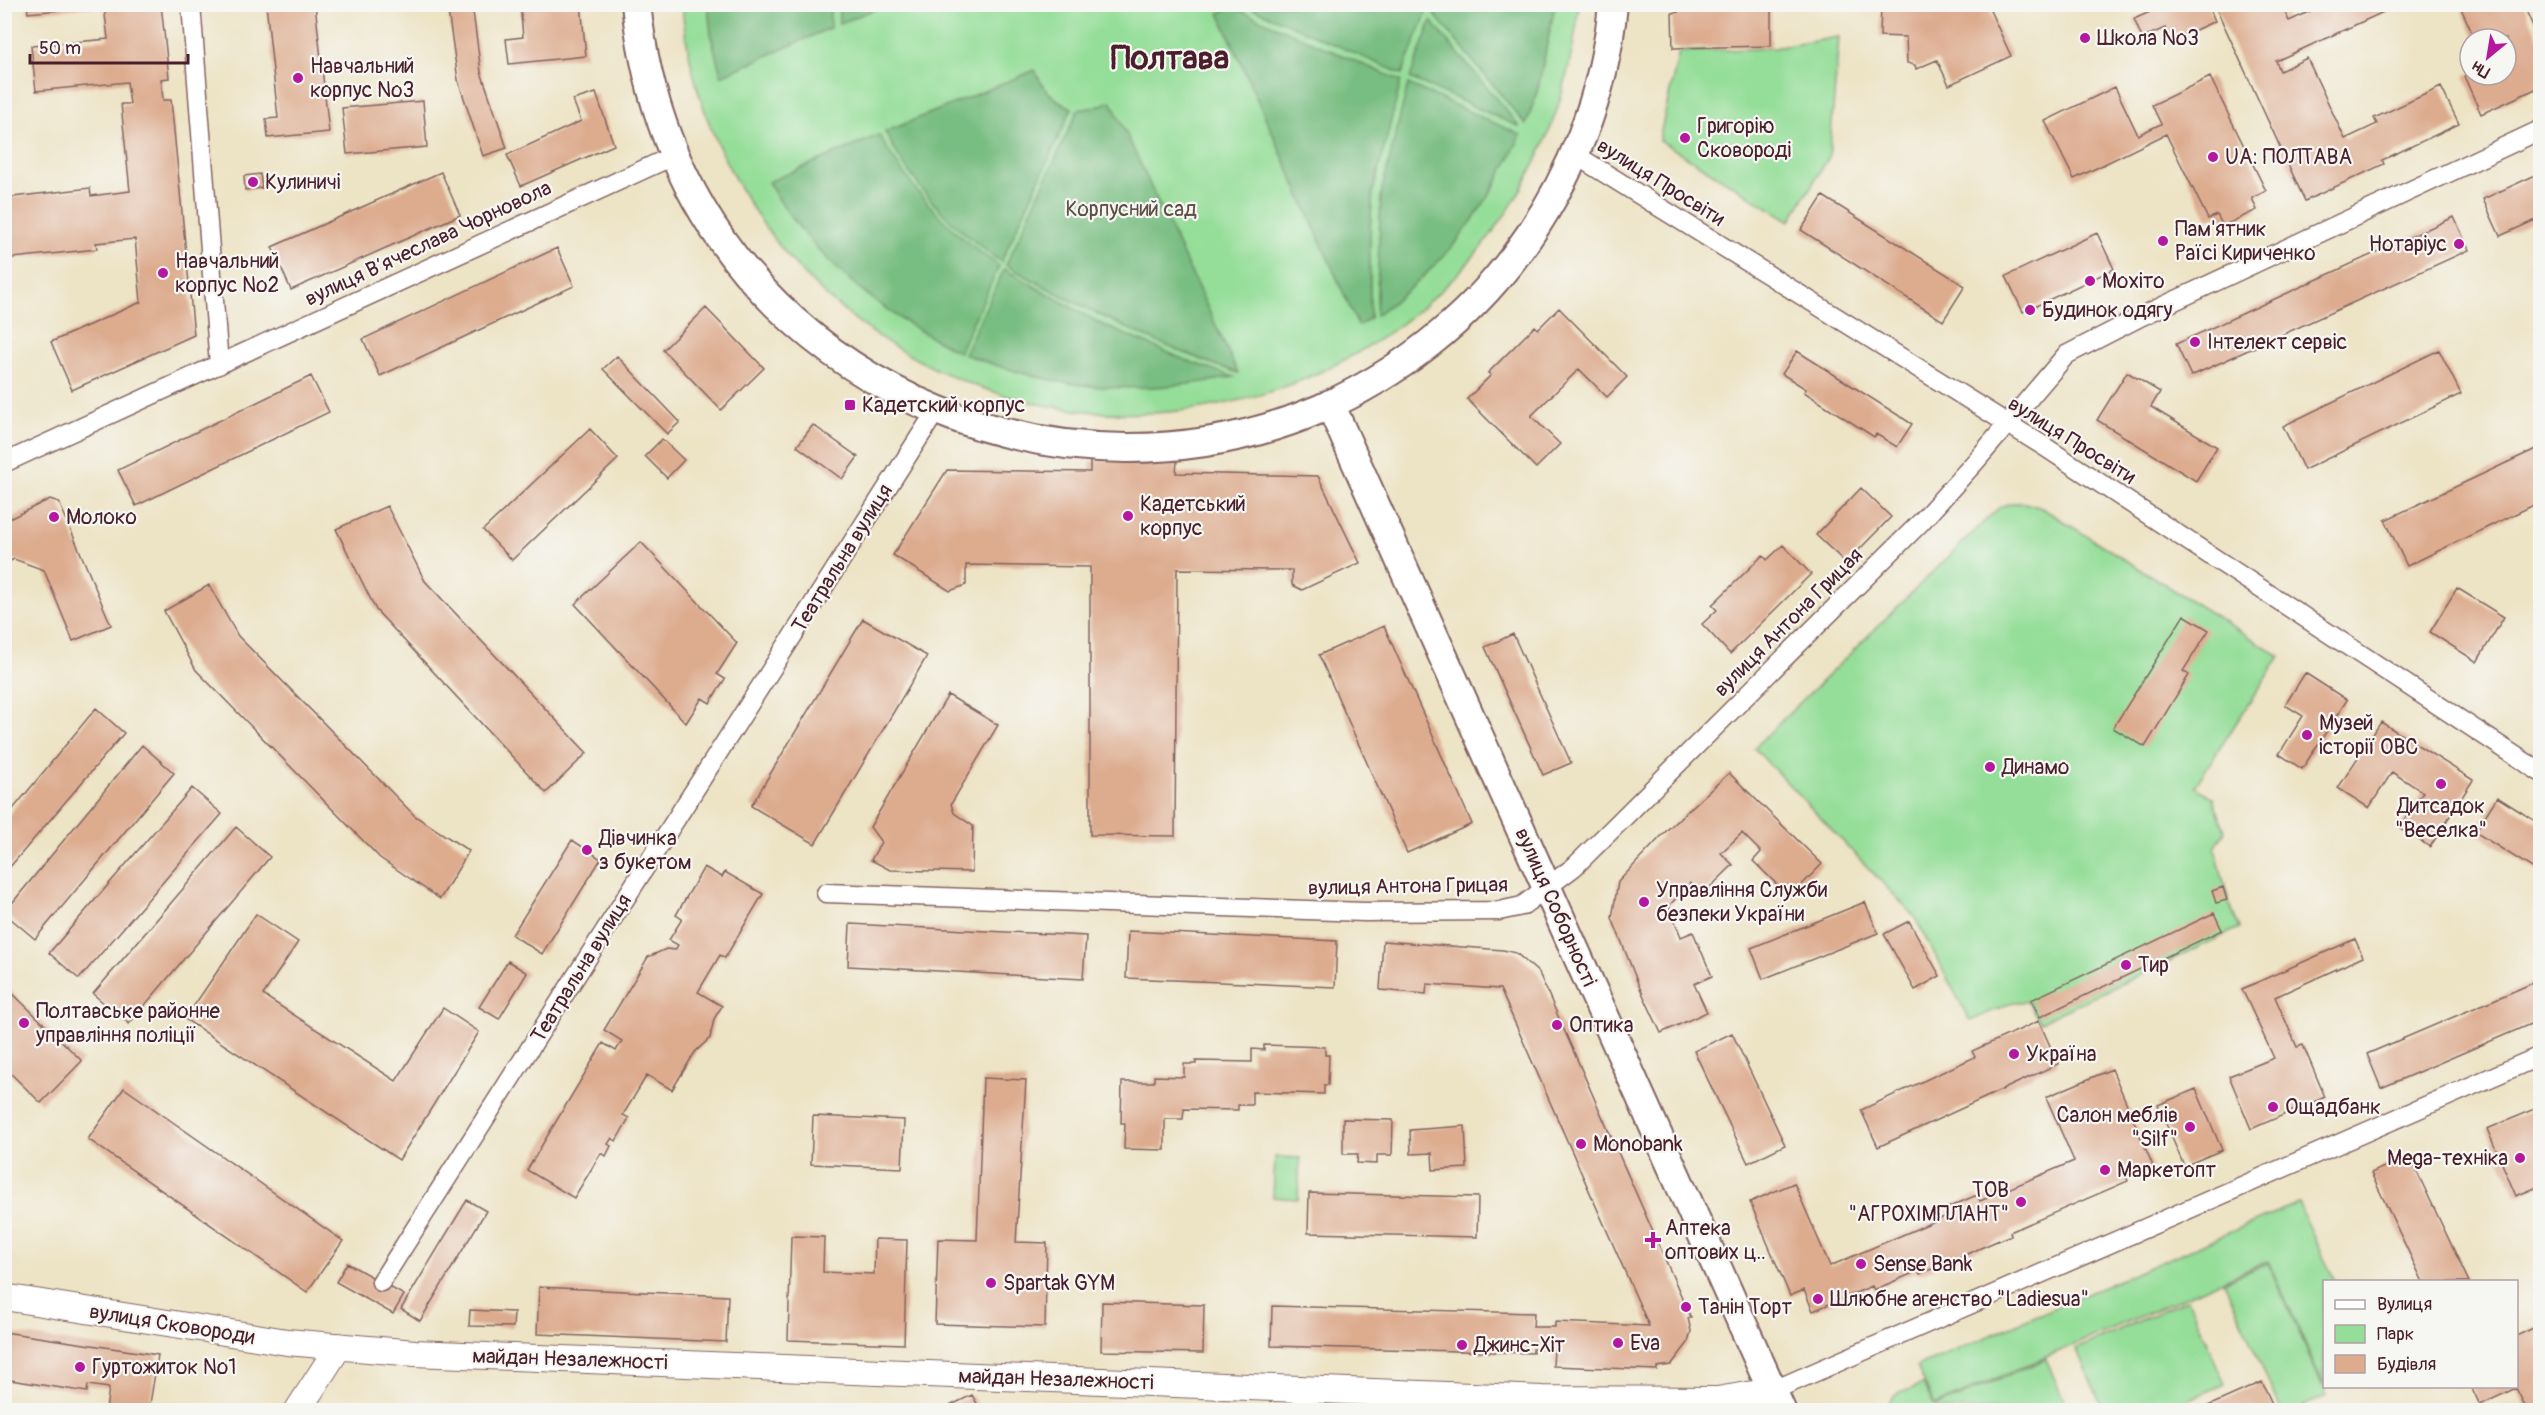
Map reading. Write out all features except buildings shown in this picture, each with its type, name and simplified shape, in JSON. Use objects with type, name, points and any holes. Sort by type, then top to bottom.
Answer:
[{"type":"main road","points":[[636,4],[644,60],[675,155],[719,235],[747,271],[780,307],[840,358],[892,390],[936,411],[1004,434],[1045,442],[1127,449],[1195,444],[1284,423],[1330,404],[1407,360],[1449,327],[1480,297],[1506,267],[1534,230],[1557,192],[1595,98],[1605,60],[1613,4]]},
{"type":"main road","name":"вулиця Соборності","points":[[1330,404],[1777,1401]]},
{"type":"street","points":[[191,4],[219,365]]},
{"type":"street","name":"вулиця Антона Грицая","points":[[826,893],[1353,911],[1488,911],[1522,906],[1574,867],[1912,530],[2066,355],[2142,316],[2541,130]]},
{"type":"street","name":"вулиця Просвіти","points":[[1574,154],[2042,445],[2541,772]]},
{"type":"street","name":"вулиця Вʼячеслава Чорновола","points":[[4,464],[675,155]]},
{"type":"street","name":"Театральна вулиця","points":[[381,1282],[936,411]]},
{"type":"street","points":[[1777,1401],[2541,1056]]},
{"type":"street","name":"вулиця Сковороди","points":[[4,1297],[287,1342],[339,1346]]},
{"type":"street","points":[[298,1410],[339,1346]]},
{"type":"street","name":"майдан Незалежності","points":[[339,1346],[416,1353],[1433,1402],[1542,1399],[1777,1401]]},
{"type":"green space","points":[[839,4],[885,5],[839,24]]},
{"type":"green space","points":[[1440,4],[1555,5],[1538,89],[1526,125],[1434,14]]},
{"type":"green space","name":"Корпусний сад","points":[[682,5],[1579,5],[1565,84],[1553,122],[1537,159],[1497,227],[1447,285],[1388,333],[1322,371],[1251,397],[1176,411],[1100,412],[1022,400],[986,390],[952,376],[887,342],[857,321],[802,272],[778,244],[741,190],[712,131],[692,69]]},
{"type":"green space","points":[[708,5],[830,5],[830,28],[721,76],[711,35]]},
{"type":"green space","points":[[1245,5],[1422,5],[1426,14],[1402,74]]},
{"type":"green space","points":[[1232,7],[1401,81],[1373,192],[1370,230],[1370,318],[1358,326],[1219,13]]},
{"type":"green space","points":[[1431,21],[1520,127],[1410,78]]},
{"type":"green space","points":[[1839,37],[1829,157],[1790,221],[1659,140],[1679,52],[1774,48]]},
{"type":"green space","points":[[1035,70],[1049,93],[1072,108],[1001,262],[965,234],[935,204],[908,171],[885,132]]},
{"type":"green space","points":[[1408,84],[1521,135],[1492,190],[1461,236],[1424,276],[1376,315],[1381,194]]},
{"type":"green space","points":[[1111,101],[1238,373],[1119,325],[1006,265],[1078,110],[1096,107]]},
{"type":"green space","points":[[879,135],[917,191],[932,208],[980,253],[999,266],[959,352],[902,319],[851,281],[806,235],[768,182]]},
{"type":"green space","points":[[1004,269],[1105,326],[1188,361],[1234,377],[1162,387],[1097,386],[1065,383],[1033,376],[964,354]]},
{"type":"green space","name":"Динамо","points":[[2011,503],[2025,503],[2042,508],[2280,656],[2195,786],[2213,798],[2225,831],[2215,848],[2229,902],[2239,928],[2040,1022],[2028,1002],[2013,1002],[1970,1021],[1914,916],[1754,748],[1990,516],[2000,507]]},
{"type":"green space","points":[[1275,1157],[1300,1158],[1298,1199],[1273,1197]]},
{"type":"green space","points":[[2298,1203],[2335,1280],[2323,1280],[2323,1384],[2268,1261],[1935,1405],[1917,1367]]},
{"type":"green space","points":[[2268,1263],[2327,1396],[2294,1410],[2281,1410],[2224,1282]]},
{"type":"green space","points":[[2188,1299],[2225,1384],[2165,1410],[2104,1410],[2076,1349]]},
{"type":"green space","points":[[2046,1359],[2068,1410],[1892,1410],[1889,1403],[1893,1396],[1923,1384],[1935,1407]]},
{"type":"place","name":"Школа №3","points":[[2085,38]]},
{"type":"place","name":"Навчальний корпус №3","points":[[298,78]]},
{"type":"place","name":"Григорію Сковороді","points":[[1685,138]]},
{"type":"place","name":"UA: ПОЛТАВА","points":[[2213,157]]},
{"type":"place","name":"Кулиничі","points":[[253,182]]},
{"type":"place","name":"Пам'ятник Раїсі Кириченко","points":[[2163,241]]},
{"type":"place","name":"Нотаріус","points":[[2459,244]]},
{"type":"place","name":"Навчальний корпус №2","points":[[163,273]]},
{"type":"place","name":"Мохіто","points":[[2090,281]]},
{"type":"place","name":"Будинок одягу","points":[[2030,310]]},
{"type":"place","name":"Інтелект сервіс","points":[[2195,342]]},
{"type":"place","name":"Кадетский корпус","points":[[850,405]]},
{"type":"place","name":"Кадетський корпус","points":[[1128,516]]},
{"type":"place","name":"Молоко","points":[[54,517]]},
{"type":"place","name":"Музей історії ОВС","points":[[2307,735]]},
{"type":"place","name":"Динамо","points":[[1990,767]]},
{"type":"place","name":"Дитсадок \"Веселка\"","points":[[2441,784]]},
{"type":"place","name":"Дівчинка з букетом","points":[[587,850]]},
{"type":"place","name":"Управління Служби безпеки України","points":[[1644,902]]},
{"type":"place","name":"Тир","points":[[2126,965]]},
{"type":"place","name":"Полтавське районне управління поліції","points":[[24,1023]]},
{"type":"place","name":"Оптика","points":[[1557,1025]]},
{"type":"place","name":"Україна","points":[[2014,1054]]},
{"type":"place","name":"Ощадбанк","points":[[2273,1107]]},
{"type":"place","name":"Салон меблів \"Silf\"","points":[[2190,1127]]},
{"type":"place","name":"Monobank","points":[[1581,1144]]},
{"type":"place","name":"Mega-техніка","points":[[2520,1158]]},
{"type":"place","name":"Маркетопт","points":[[2105,1170]]},
{"type":"place","name":"ТОВ \"АГРОХІМПЛАНТ\"","points":[[2021,1202]]},
{"type":"place","name":"Аптека оптових ц..","points":[[1653,1240]]},
{"type":"place","name":"Sense Bank","points":[[1861,1264]]},
{"type":"place","name":"Spartak GYM","points":[[991,1283]]},
{"type":"place","name":"Шлюбне агенство \"Ladiesua\"","points":[[1818,1299]]},
{"type":"place","name":"Танін Торт","points":[[1686,1307]]},
{"type":"place","name":"Eva","points":[[1618,1343]]},
{"type":"place","name":"Джинс-Хіт","points":[[1462,1345]]},
{"type":"place","name":"Гуртожиток №1","points":[[80,1367]]},
{"type":"district","name":"Полтава","points":[[1170,57]]}]
